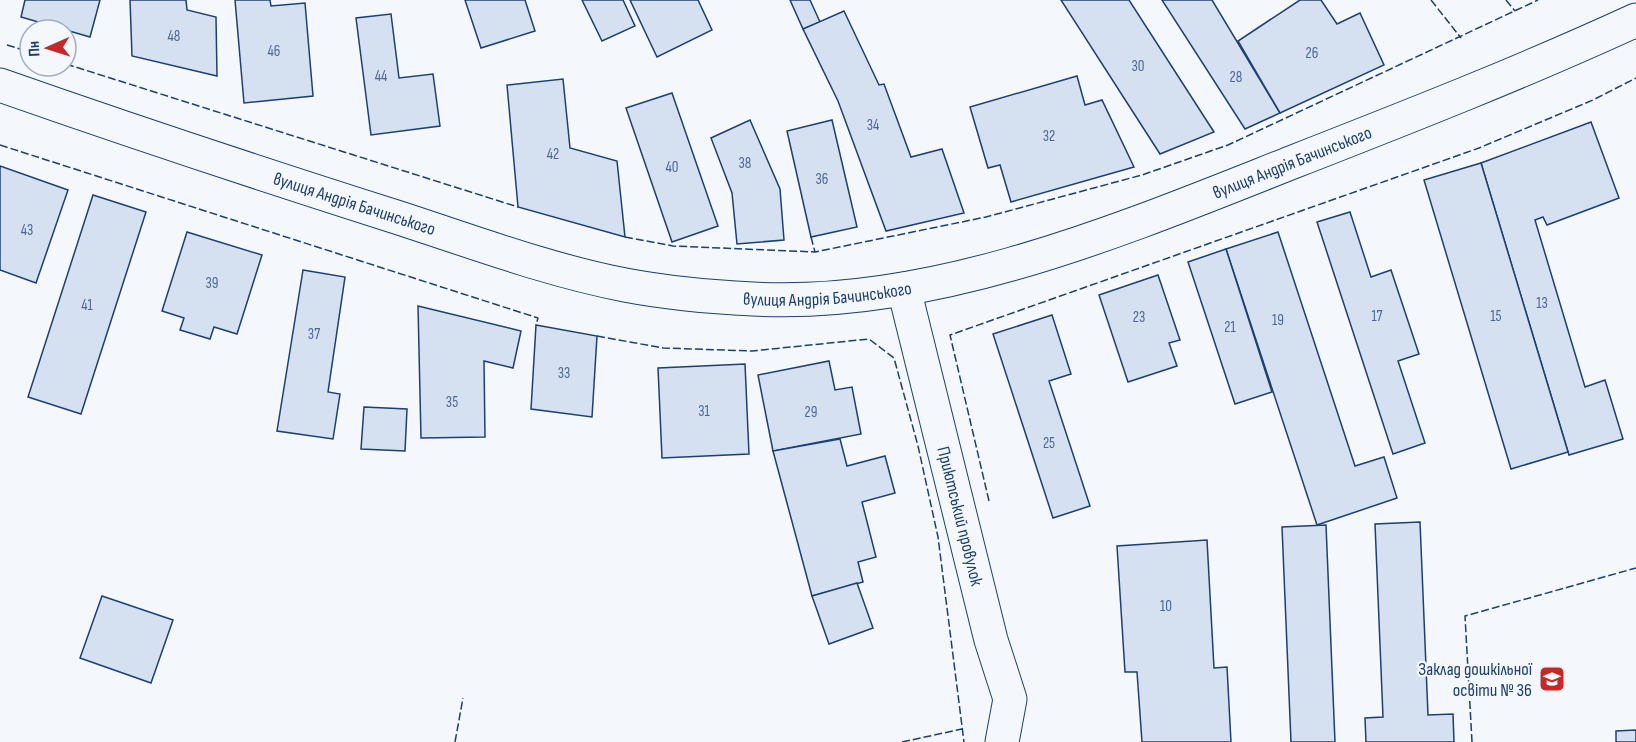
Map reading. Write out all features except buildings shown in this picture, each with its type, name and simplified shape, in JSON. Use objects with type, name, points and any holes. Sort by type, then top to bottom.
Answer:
[{"type":"street","name":"вулиця Андрія Бачинського","points":[[0,85],[206,157],[517,255],[622,285],[758,300],[837,298],[904,289],[1022,262],[1222,190],[1542,62],[1636,20]]},
{"type":"street","name":"Приютський провулок","points":[[904,289],[991,640],[1010,699],[1002,742]]},
{"type":"fence","points":[[1431,0],[1461,38]]},
{"type":"fence","points":[[1506,0],[1515,11]]},
{"type":"fence","points":[[625,237],[673,246],[815,252],[986,217],[1142,175],[1228,145],[1538,0]]},
{"type":"fence","points":[[7,45],[18,48]]},
{"type":"fence","points":[[78,68],[518,207]]},
{"type":"fence","points":[[989,501],[950,335],[1479,148],[1593,100],[1636,78]]},
{"type":"fence","points":[[0,145],[538,318],[536,325]]},
{"type":"fence","points":[[811,237],[815,252]]},
{"type":"fence","points":[[597,336],[663,348],[752,351],[869,339],[894,358],[918,446],[938,537],[964,742]]},
{"type":"fence","points":[[1472,742],[1465,616],[1636,568]]},
{"type":"fence","points":[[455,742],[463,698]]},
{"type":"fence","points":[[902,742],[962,729]]},
{"type":"place","name":"Заклад дошкільної освіти № 36","points":[[1552,679]]}]
